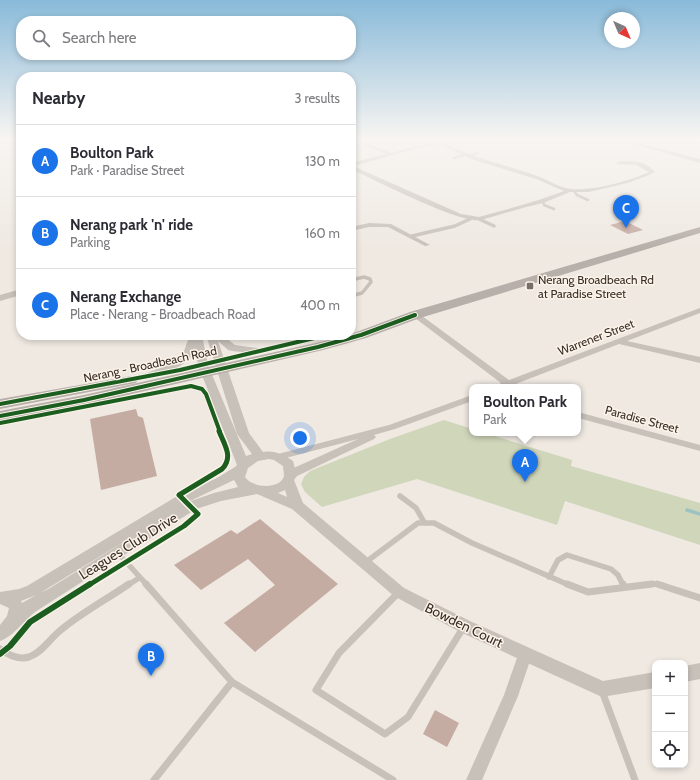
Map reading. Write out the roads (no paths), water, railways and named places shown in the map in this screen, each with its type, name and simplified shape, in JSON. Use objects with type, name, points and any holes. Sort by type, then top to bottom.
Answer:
[{"type":"main road","name":"Nerang - Broadbeach Road","points":[[356,336],[415,315],[700,230]]},
{"type":"main road","name":"Nerang - Broadbeach Road","points":[[356,328],[415,315]]},
{"type":"main road","name":"Nerang - Broadbeach Road","points":[[220,365],[260,351],[306,340]]},
{"type":"main road","name":"Nerang - Broadbeach Road","points":[[0,416],[84,400],[220,365],[338,340]]},
{"type":"main road","name":"Nerang - Broadbeach Road","points":[[0,404],[149,376],[205,369]]},
{"type":"street","points":[[369,175],[402,192],[470,219],[479,219],[525,205],[543,202],[572,191]]},
{"type":"street","points":[[528,175],[572,191],[580,192],[642,175]]},
{"type":"street","points":[[356,228],[369,225],[389,225],[427,245]]},
{"type":"street","points":[[0,298],[16,293]]},
{"type":"street","name":"Warrener Street","points":[[509,384],[700,310]]},
{"type":"street","points":[[415,315],[501,384]]},
{"type":"street","points":[[149,376],[180,362],[188,355],[193,340]]},
{"type":"street","points":[[198,340],[205,369],[242,467]]},
{"type":"street","points":[[212,340],[243,434],[260,456]]},
{"type":"street","points":[[222,340],[232,348],[260,351]]},
{"type":"street","points":[[619,342],[700,360]]},
{"type":"street","points":[[278,457],[392,427],[469,399]]},
{"type":"street","name":"Paradise Street","points":[[581,416],[700,448]]},
{"type":"street","points":[[297,506],[290,477],[289,464],[278,457],[269,455],[260,456],[249,460],[242,467],[239,476],[241,482],[245,486],[257,491],[276,489],[290,477],[392,427]]},
{"type":"street","name":"Leagues Club Drive","points":[[2,598],[15,597],[29,591],[184,498],[222,481],[242,467]]},
{"type":"street","name":"Leagues Club Drive","points":[[0,634],[29,606],[118,553],[191,506],[228,493],[257,491]]},
{"type":"street","name":"Bowden Court","points":[[257,491],[297,506],[399,592],[464,626],[602,689]]},
{"type":"street","points":[[74,565],[83,560],[99,557],[111,551],[118,553]]},
{"type":"street","points":[[2,598],[10,600],[15,605],[16,613],[12,622]]},
{"type":"street","points":[[474,780],[511,696],[525,655]]},
{"type":"street","points":[[688,673],[700,671]]},
{"type":"street","points":[[602,689],[652,681]]},
{"type":"lane","points":[[572,191],[588,200]]},
{"type":"lane","points":[[543,202],[544,205],[554,209]]},
{"type":"lane","points":[[412,236],[455,226],[470,219]]},
{"type":"lane","points":[[479,219],[494,226]]},
{"type":"lane","points":[[356,279],[364,277],[370,278],[371,282],[362,293],[356,295]]},
{"type":"lane","points":[[400,496],[416,508],[424,522]]},
{"type":"lane","points":[[364,563],[418,523],[434,523],[472,543],[588,592],[655,584],[666,586],[700,598]]},
{"type":"lane","points":[[118,553],[232,682],[393,780]]},
{"type":"lane","points":[[550,576],[556,562],[560,557],[567,554],[611,569],[618,575],[624,587]]},
{"type":"lane","points":[[0,649],[13,657],[21,658],[32,655],[39,651],[65,626],[139,578]]},
{"type":"lane","points":[[399,592],[339,653],[316,690],[385,734],[408,717],[464,626]]},
{"type":"lane","points":[[154,780],[232,682]]},
{"type":"lane","points":[[602,689],[635,780]]},
{"type":"waterway","points":[[687,510],[700,514]]},
{"type":"place","name":"Nerang Exchange","points":[[626,228]]},
{"type":"place","name":"Nerang Broadbeach Rd at Paradise Street","points":[[530,286]]},
{"type":"place","name":"Boulton Park","points":[[525,482]]},
{"type":"place","name":"Nerang park 'n' ride","points":[[151,676]]}]
